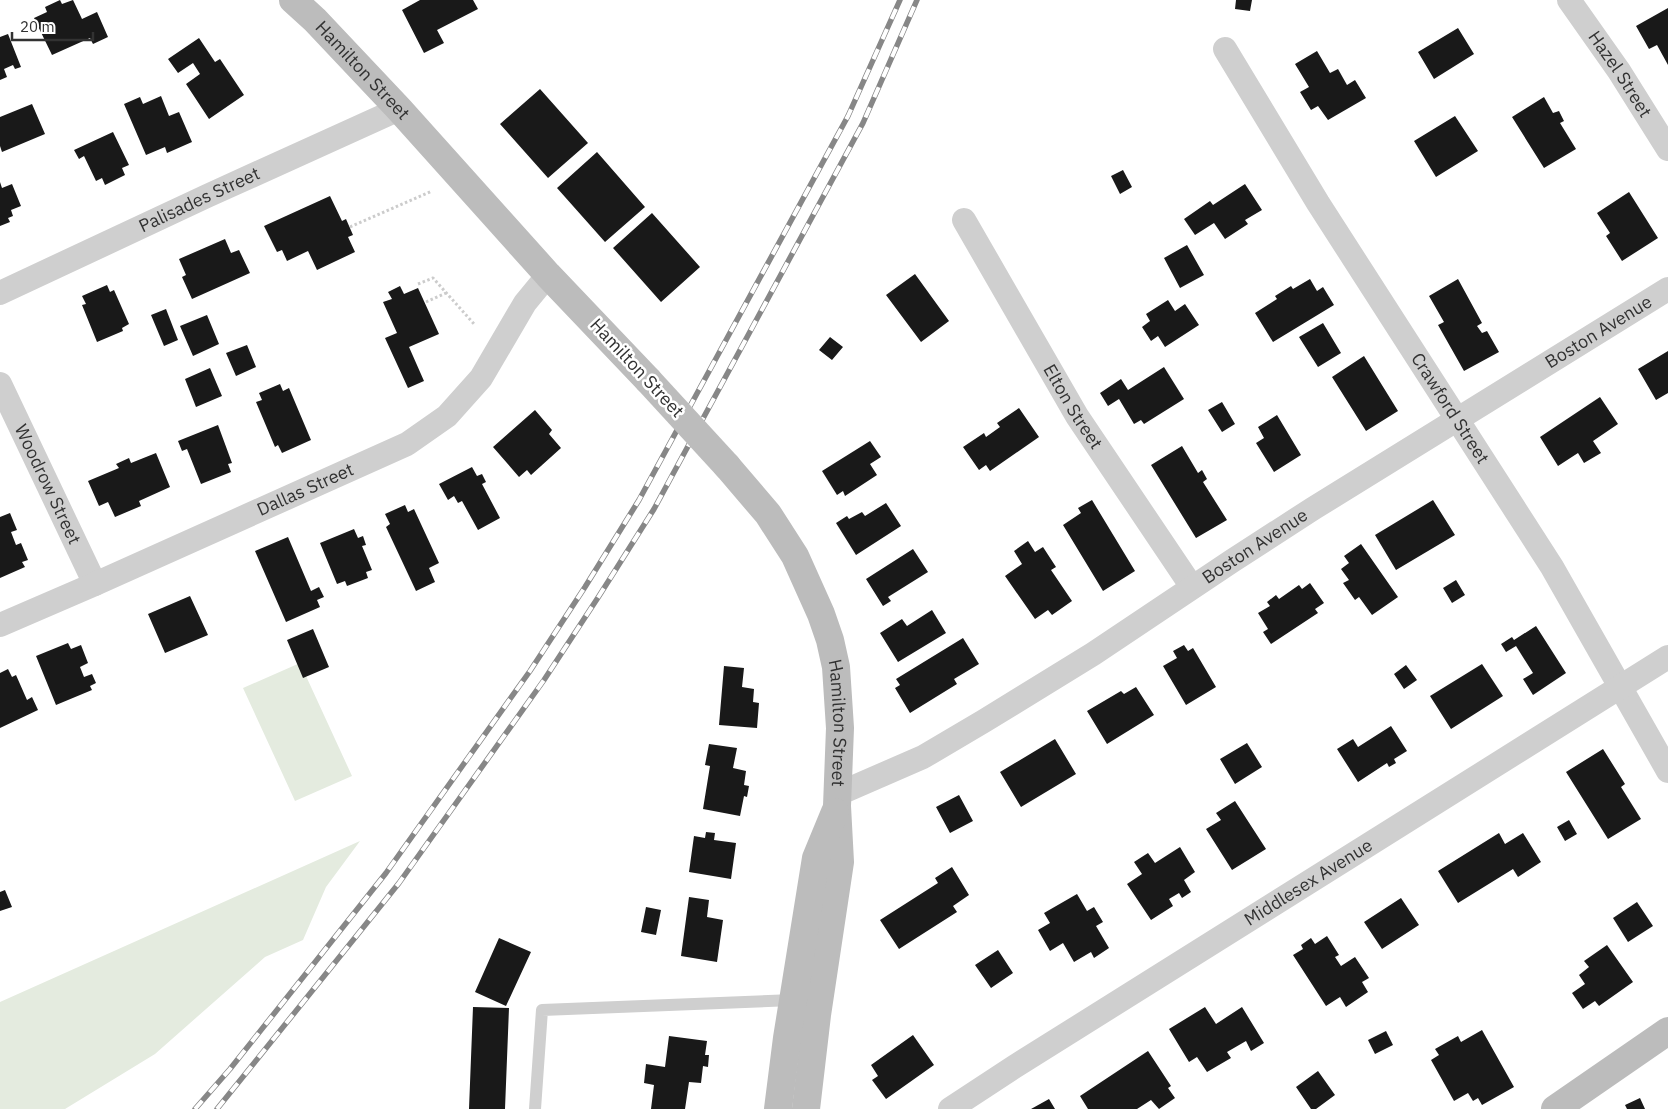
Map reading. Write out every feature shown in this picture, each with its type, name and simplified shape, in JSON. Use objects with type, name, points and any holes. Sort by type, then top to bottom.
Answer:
[{"type":"main road","name":"Hamilton Street","points":[[293,0],[400,109],[548,275],[727,466],[768,514],[786,540],[803,572],[821,614],[836,666],[839,697],[840,758],[837,800],[840,862],[817,1015],[806,1109]]},
{"type":"main road","name":"Hamilton Street","points":[[778,1109],[816,858],[837,800]]},
{"type":"main road","points":[[1555,1109],[1668,1031]]},
{"type":"street","name":"Hazel Street","points":[[1569,0],[1619,71],[1668,149]]},
{"type":"street","name":"Crawford Street","points":[[1226,50],[1318,203],[1552,567],[1668,771]]},
{"type":"street","name":"Palisades Street","points":[[0,293],[207,196],[400,109]]},
{"type":"street","name":"Elton Street","points":[[964,220],[1077,416],[1192,587]]},
{"type":"street","name":"Dallas Street","points":[[0,625],[407,444],[447,416],[481,378],[525,303],[548,275]]},
{"type":"street","name":"Boston Avenue","points":[[837,800],[953,740],[1093,654],[1322,503],[1668,289]]},
{"type":"street","name":"Woodrow Street","points":[[0,384],[95,584]]},
{"type":"street","name":"Middlesex Avenue","points":[[950,1109],[1668,657]]},
{"type":"lane","points":[[535,1109],[542,1010],[793,1000]]},
{"type":"path","points":[[350,227],[432,191]]},
{"type":"path","points":[[418,284],[433,278],[475,325]]},
{"type":"path","points":[[426,302],[446,293]]},
{"type":"shaded area","points":[[300,663],[352,776],[295,801],[243,688]]},
{"type":"shaded area","points":[[360,841],[326,887],[303,940],[265,957],[155,1054],[65,1109],[0,1109],[0,1002]]},
{"type":"building","points":[[60,0],[62,4],[73,0],[82,19],[97,12],[108,37],[93,44],[90,38],[52,55],[34,18],[47,12],[45,7]]},
{"type":"building","points":[[420,0],[473,0],[478,9],[437,30],[444,43],[424,53],[402,10]]},
{"type":"building","points":[[1236,0],[1252,0],[1250,11],[1235,9]]},
{"type":"building","points":[[1668,8],[1668,65],[1657,45],[1649,49],[1636,26]]},
{"type":"building","points":[[1458,28],[1474,54],[1434,79],[1418,52]]},
{"type":"building","points":[[8,34],[21,67],[15,69],[13,65],[4,69],[7,77],[0,80],[0,37]]},
{"type":"building","points":[[199,38],[215,62],[220,59],[244,95],[209,119],[186,84],[200,74],[193,63],[178,73],[168,59]]},
{"type":"building","points":[[1317,51],[1330,73],[1338,69],[1347,85],[1355,80],[1366,98],[1328,120],[1318,106],[1311,110],[1300,92],[1309,87],[1295,64]]},
{"type":"building","points":[[540,89],[588,143],[548,178],[500,124]]},
{"type":"building","points":[[161,96],[169,116],[179,112],[192,142],[167,153],[165,147],[146,155],[124,104],[140,97],[143,104]]},
{"type":"building","points":[[1544,97],[1553,113],[1559,111],[1564,121],[1560,123],[1576,149],[1544,168],[1512,117]]},
{"type":"building","points":[[32,104],[45,134],[2,152],[0,146],[0,117]]},
{"type":"building","points":[[1455,116],[1478,151],[1436,177],[1414,141]]},
{"type":"building","points":[[113,132],[129,165],[122,168],[125,175],[105,185],[102,178],[96,181],[84,156],[79,159],[74,150]]},
{"type":"building","points":[[597,152],[645,207],[605,242],[557,188]]},
{"type":"building","points":[[1123,170],[1132,187],[1120,194],[1111,176]]},
{"type":"building","points":[[0,182],[2,188],[12,184],[21,206],[11,210],[13,216],[8,218],[10,222],[0,226]]},
{"type":"building","points":[[1245,184],[1262,210],[1245,220],[1248,224],[1225,239],[1214,223],[1195,235],[1184,219],[1210,201],[1213,205]]},
{"type":"building","points":[[1629,192],[1658,238],[1622,261],[1606,236],[1610,233],[1597,213]]},
{"type":"building","points":[[330,196],[342,221],[346,219],[353,235],[348,237],[355,252],[317,270],[308,251],[287,261],[282,250],[277,252],[264,226]]},
{"type":"building","points":[[652,213],[700,267],[661,302],[613,248]]},
{"type":"building","points":[[225,239],[231,253],[239,250],[250,273],[192,299],[182,277],[186,275],[179,259]]},
{"type":"building","points":[[1187,245],[1204,275],[1180,288],[1164,258]]},
{"type":"building","points":[[915,274],[949,321],[921,342],[886,295]]},
{"type":"building","points":[[1310,279],[1317,291],[1323,287],[1334,305],[1273,342],[1255,313],[1277,299],[1275,296],[1291,286],[1293,289]]},
{"type":"building","points":[[1458,279],[1482,323],[1477,326],[1482,333],[1487,331],[1499,352],[1464,371],[1438,325],[1444,322],[1429,296]]},
{"type":"building","points":[[107,285],[110,292],[114,290],[129,324],[122,328],[123,331],[97,342],[82,305],[86,304],[82,296]]},
{"type":"building","points":[[400,286],[404,294],[418,288],[439,334],[409,347],[424,381],[408,388],[385,338],[397,333],[383,302],[392,299],[388,292]]},
{"type":"building","points":[[1168,300],[1175,311],[1185,304],[1199,325],[1165,347],[1158,336],[1151,341],[1142,327],[1150,321],[1146,314]]},
{"type":"building","points":[[166,309],[178,340],[164,346],[151,315]]},
{"type":"building","points":[[207,315],[219,344],[193,356],[180,326]]},
{"type":"building","points":[[1323,323],[1341,353],[1318,367],[1299,337]]},
{"type":"building","points":[[830,337],[843,347],[832,360],[819,350]]},
{"type":"building","points":[[247,345],[256,367],[236,376],[226,353]]},
{"type":"building","points":[[1668,351],[1668,393],[1656,400],[1638,369]]},
{"type":"building","points":[[1364,356],[1398,411],[1366,431],[1332,377]]},
{"type":"building","points":[[1164,367],[1184,399],[1144,424],[1141,420],[1134,424],[1119,399],[1108,406],[1100,393],[1121,379],[1128,390]]},
{"type":"building","points":[[210,368],[222,396],[196,407],[185,379]]},
{"type":"building","points":[[280,384],[283,391],[289,388],[311,440],[282,453],[278,445],[275,447],[256,402],[262,400],[259,393]]},
{"type":"building","points":[[1600,397],[1618,424],[1593,441],[1601,453],[1584,463],[1578,453],[1558,466],[1540,437]]},
{"type":"building","points":[[1222,402],[1235,424],[1222,432],[1208,410]]},
{"type":"building","points":[[1019,408],[1039,437],[990,471],[986,465],[979,470],[963,447],[984,433],[986,437],[1000,427],[997,423]]},
{"type":"building","points":[[535,410],[552,430],[549,434],[561,448],[531,475],[527,470],[519,477],[493,447]]},
{"type":"building","points":[[1277,415],[1301,455],[1274,472],[1256,443],[1264,438],[1258,427]]},
{"type":"building","points":[[218,425],[232,463],[228,464],[231,472],[201,484],[187,449],[182,451],[178,441]]},
{"type":"building","points":[[870,441],[881,457],[870,464],[877,475],[845,496],[843,491],[837,495],[822,471]]},
{"type":"building","points":[[1182,446],[1198,473],[1202,470],[1207,479],[1203,482],[1227,520],[1196,538],[1151,465]]},
{"type":"building","points":[[156,453],[170,487],[139,501],[141,506],[115,517],[108,502],[99,506],[88,481],[119,468],[116,464],[129,458],[131,463]]},
{"type":"building","points":[[472,467],[477,476],[482,474],[486,482],[482,484],[500,518],[478,530],[462,501],[458,503],[454,496],[448,500],[439,484]]},
{"type":"building","points":[[1092,500],[1135,571],[1103,591],[1063,525],[1081,513],[1078,508]]},
{"type":"building","points":[[1433,500],[1455,535],[1396,570],[1375,535]]},
{"type":"building","points":[[886,503],[901,526],[856,555],[836,523],[847,516],[849,519],[862,512],[865,516]]},
{"type":"building","points":[[405,505],[408,512],[414,509],[439,563],[429,568],[435,582],[416,591],[386,527],[390,524],[385,514]]},
{"type":"building","points":[[10,513],[17,530],[11,532],[16,545],[21,543],[28,560],[22,562],[25,567],[0,578],[0,517]]},
{"type":"building","points":[[354,529],[358,538],[363,536],[366,545],[362,546],[372,570],[366,572],[368,578],[347,586],[345,581],[337,584],[320,543]]},
{"type":"building","points":[[288,537],[311,591],[319,587],[324,597],[317,600],[320,607],[286,622],[255,551]]},
{"type":"building","points":[[1028,541],[1035,552],[1043,547],[1056,567],[1051,570],[1072,601],[1052,615],[1048,610],[1035,619],[1005,576],[1022,564],[1014,551]]},
{"type":"building","points":[[1361,544],[1398,597],[1372,615],[1359,597],[1355,600],[1343,583],[1349,580],[1341,569],[1349,563],[1344,556]]},
{"type":"building","points":[[913,549],[928,572],[888,597],[891,601],[883,606],[866,579]]},
{"type":"building","points":[[1456,580],[1465,595],[1452,603],[1443,588]]},
{"type":"building","points":[[1310,583],[1324,603],[1315,609],[1318,613],[1271,644],[1263,632],[1268,629],[1258,613],[1270,606],[1267,602],[1276,595],[1279,599],[1299,585],[1302,589]]},
{"type":"building","points":[[190,596],[208,635],[165,653],[148,614]]},
{"type":"building","points":[[932,610],[946,633],[898,662],[880,633],[902,619],[907,626]]},
{"type":"building","points":[[1536,626],[1566,673],[1533,695],[1523,679],[1533,673],[1516,646],[1506,652],[1501,644],[1512,637],[1514,640]]},
{"type":"building","points":[[313,629],[329,667],[303,678],[287,640]]},
{"type":"building","points":[[963,638],[979,664],[954,679],[957,684],[910,713],[895,688],[900,685],[896,679]]},
{"type":"building","points":[[68,643],[71,649],[81,645],[88,663],[80,667],[84,677],[92,674],[96,683],[90,686],[92,690],[56,705],[36,656]]},
{"type":"building","points":[[1184,645],[1188,651],[1193,648],[1216,687],[1186,705],[1163,666],[1177,658],[1173,651]]},
{"type":"building","points":[[1482,664],[1503,696],[1451,729],[1430,696]]},
{"type":"building","points":[[1406,665],[1417,680],[1404,689],[1394,674]]},
{"type":"building","points":[[724,666],[744,668],[742,687],[754,689],[753,702],[759,703],[757,728],[719,725]]},
{"type":"building","points":[[8,669],[12,677],[16,675],[27,700],[32,697],[38,710],[0,728],[0,673]]},
{"type":"building","points":[[1136,687],[1154,715],[1107,744],[1087,711],[1121,691],[1124,694]]},
{"type":"building","points":[[1391,726],[1407,751],[1394,759],[1396,763],[1389,767],[1387,763],[1358,782],[1337,749],[1353,739],[1358,747]]},
{"type":"building","points":[[1055,739],[1076,774],[1021,807],[1000,772]]},
{"type":"building","points":[[1247,743],[1262,767],[1235,784],[1220,759]]},
{"type":"building","points":[[709,744],[737,748],[733,768],[746,771],[744,785],[749,786],[747,797],[744,796],[740,816],[703,809],[710,766],[705,765]]},
{"type":"building","points":[[1603,749],[1625,784],[1621,787],[1641,819],[1608,839],[1566,772]]},
{"type":"building","points":[[959,795],[973,821],[950,833],[936,807]]},
{"type":"building","points":[[1235,801],[1266,849],[1232,870],[1206,829],[1221,820],[1216,813]]},
{"type":"building","points":[[1569,820],[1577,834],[1565,841],[1557,827]]},
{"type":"building","points":[[706,832],[715,833],[714,840],[736,843],[731,879],[689,872],[694,836],[705,838]]},
{"type":"building","points":[[1499,833],[1505,844],[1523,833],[1541,862],[1518,877],[1513,869],[1458,903],[1438,871]]},
{"type":"building","points":[[1180,847],[1195,872],[1184,880],[1191,892],[1182,898],[1179,893],[1169,899],[1173,906],[1151,920],[1127,884],[1142,874],[1134,862],[1148,853],[1155,863]]},
{"type":"building","points":[[952,867],[969,895],[953,906],[957,912],[899,949],[880,920],[938,883],[935,878]]},
{"type":"building","points":[[5,890],[12,907],[0,911],[0,892]]},
{"type":"building","points":[[1077,894],[1087,911],[1094,907],[1103,922],[1096,926],[1109,948],[1094,958],[1091,952],[1074,962],[1063,943],[1050,951],[1038,930],[1050,923],[1044,913]]},
{"type":"building","points":[[689,897],[709,900],[707,917],[723,920],[717,962],[681,956]]},
{"type":"building","points":[[1401,898],[1419,925],[1382,949],[1364,922]]},
{"type":"building","points":[[1637,902],[1653,926],[1628,942],[1613,918]]},
{"type":"building","points":[[646,907],[661,910],[656,935],[641,932]]},
{"type":"building","points":[[1327,936],[1339,955],[1335,957],[1341,966],[1355,957],[1369,978],[1362,982],[1368,992],[1346,1007],[1340,997],[1326,1006],[1293,955],[1303,949],[1301,945],[1311,938],[1315,944]]},
{"type":"building","points":[[499,938],[531,952],[506,1006],[475,992]]},
{"type":"building","points":[[1607,945],[1633,982],[1599,1006],[1595,1001],[1583,1009],[1572,993],[1585,984],[1579,975],[1589,967],[1584,961]]},
{"type":"building","points":[[998,950],[1013,973],[991,988],[975,965]]},
{"type":"building","points":[[473,1007],[509,1008],[505,1109],[469,1109]]},
{"type":"building","points":[[1205,1007],[1216,1024],[1242,1007],[1264,1043],[1251,1051],[1246,1041],[1227,1052],[1231,1058],[1207,1072],[1197,1057],[1189,1062],[1169,1029]]},
{"type":"building","points":[[1482,1030],[1514,1087],[1482,1105],[1478,1098],[1473,1101],[1468,1093],[1454,1101],[1431,1060],[1439,1055],[1435,1049],[1458,1036],[1461,1042]]},
{"type":"building","points":[[1386,1031],[1393,1045],[1375,1054],[1368,1040]]},
{"type":"building","points":[[913,1035],[934,1065],[886,1099],[872,1080],[878,1076],[871,1065]]},
{"type":"building","points":[[669,1036],[707,1041],[705,1055],[709,1055],[708,1067],[703,1066],[701,1083],[689,1082],[685,1109],[651,1109],[654,1085],[644,1083],[646,1064],[665,1067]]},
{"type":"building","points":[[1148,1051],[1171,1086],[1168,1088],[1175,1098],[1159,1109],[1151,1100],[1137,1109],[1088,1109],[1080,1096]]},
{"type":"building","points":[[1318,1071],[1335,1095],[1316,1109],[1311,1109],[1296,1087]]},
{"type":"building","points":[[1640,1098],[1645,1109],[1627,1109],[1625,1105]]},
{"type":"building","points":[[1049,1099],[1055,1109],[1031,1109]]},
{"type":"railway","points":[[195,1109],[230,1069],[386,873],[530,671],[585,587],[639,500],[848,116],[900,0]]},
{"type":"railway","points":[[217,1109],[399,883],[544,680],[654,509],[863,123],[917,0]]}]
